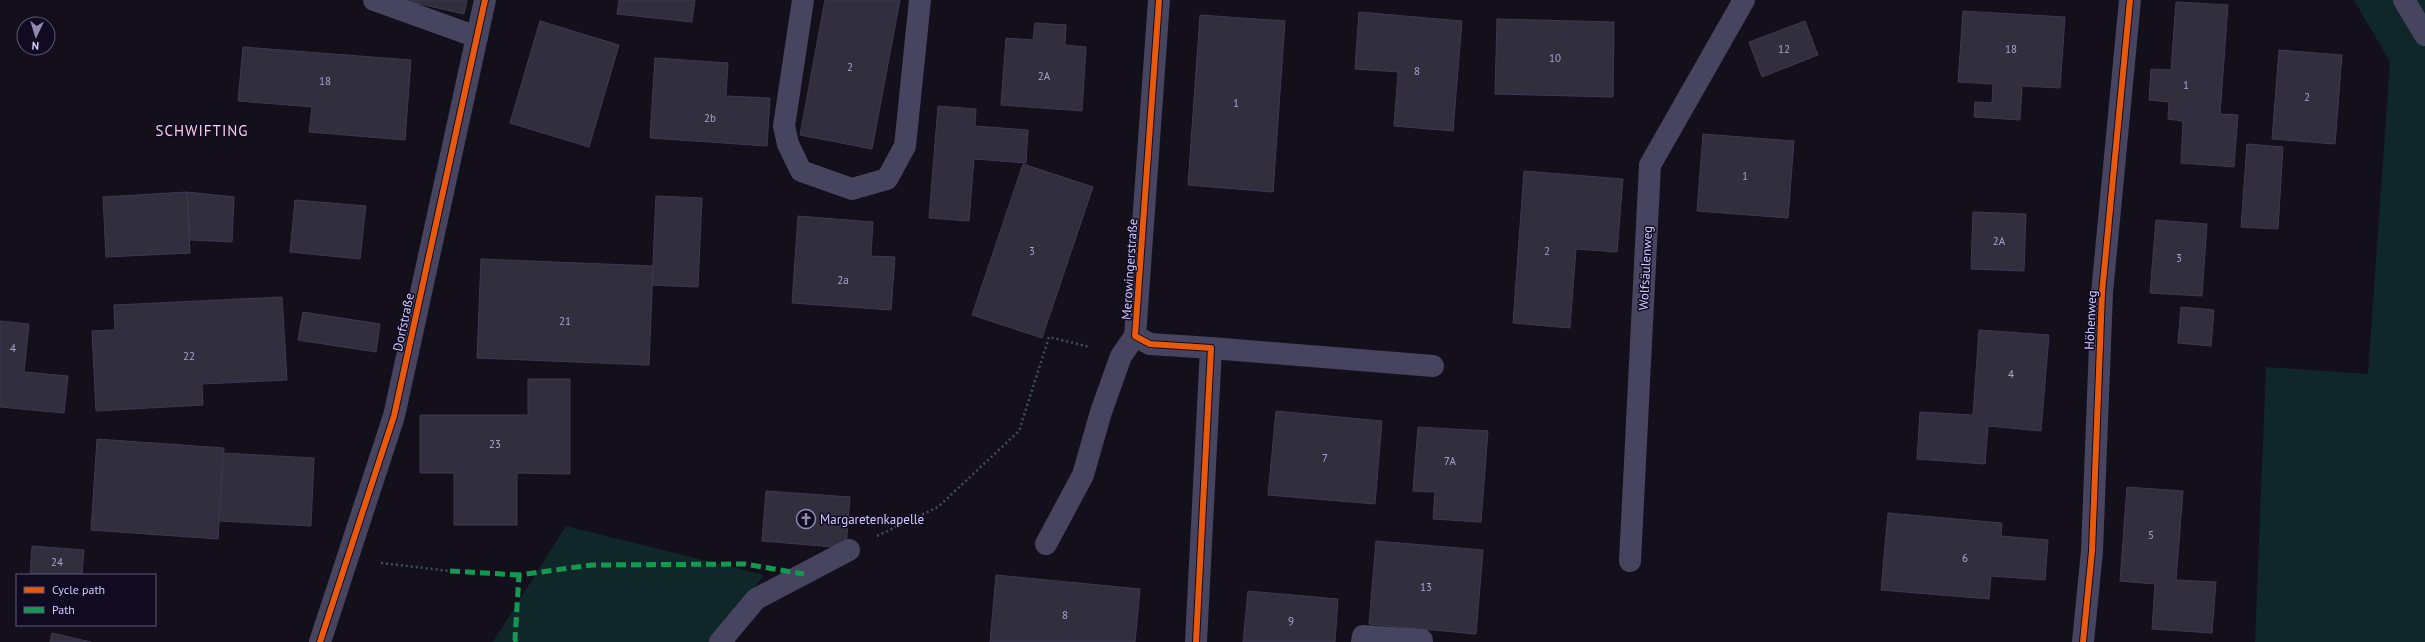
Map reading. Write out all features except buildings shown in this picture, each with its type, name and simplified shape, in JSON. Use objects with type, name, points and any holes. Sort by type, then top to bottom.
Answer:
[{"type":"street","points":[[374,0],[477,37]]},
{"type":"street","name":"Dorfstraße","points":[[320,642],[394,416],[485,0]]},
{"type":"street","points":[[803,0],[784,126],[788,144],[801,170],[852,189],[887,179],[905,146],[920,0]]},
{"type":"street","name":"Merowingerstraße","points":[[1159,0],[1135,336],[1150,344],[1434,366]]},
{"type":"street","name":"Wolfsäulenweg","points":[[1630,561],[1650,166],[1744,0]]},
{"type":"street","name":"Höhenweg","points":[[2083,642],[2092,551],[2102,293],[2130,0]]},
{"type":"street","points":[[2404,0],[2425,35]]},
{"type":"street","points":[[1046,544],[1082,476],[1101,412],[1121,356],[1135,336]]},
{"type":"street","points":[[1196,642],[1211,348]]},
{"type":"street","points":[[720,642],[756,599],[849,550]]},
{"type":"street","points":[[1362,642],[1363,636],[1422,640]]},
{"type":"path","points":[[849,550],[938,507],[1019,431],[1050,337],[1103,350],[1135,336]]},
{"type":"path","points":[[347,559],[450,570]]},
{"type":"green space","points":[[2354,0],[2425,0],[2425,642],[2255,642],[2266,367],[2368,374],[2390,62]]},
{"type":"green space","points":[[566,526],[764,575],[712,642],[493,642]]},
{"type":"marked path","points":[[516,642],[519,575],[592,565],[745,564],[804,574]]},
{"type":"marked path","points":[[450,571],[519,575]]},
{"type":"cycle path","points":[[320,642],[394,416],[485,0]]},
{"type":"cycle path","points":[[1159,0],[1135,336],[1150,344],[1211,348],[1196,642]]},
{"type":"cycle path","points":[[2083,642],[2092,551],[2102,293],[2130,0]]},
{"type":"place","name":"Margaretenkapelle","points":[[806,519]]},
{"type":"district","name":"SCHWIFTING","points":[[202,131]]}]
